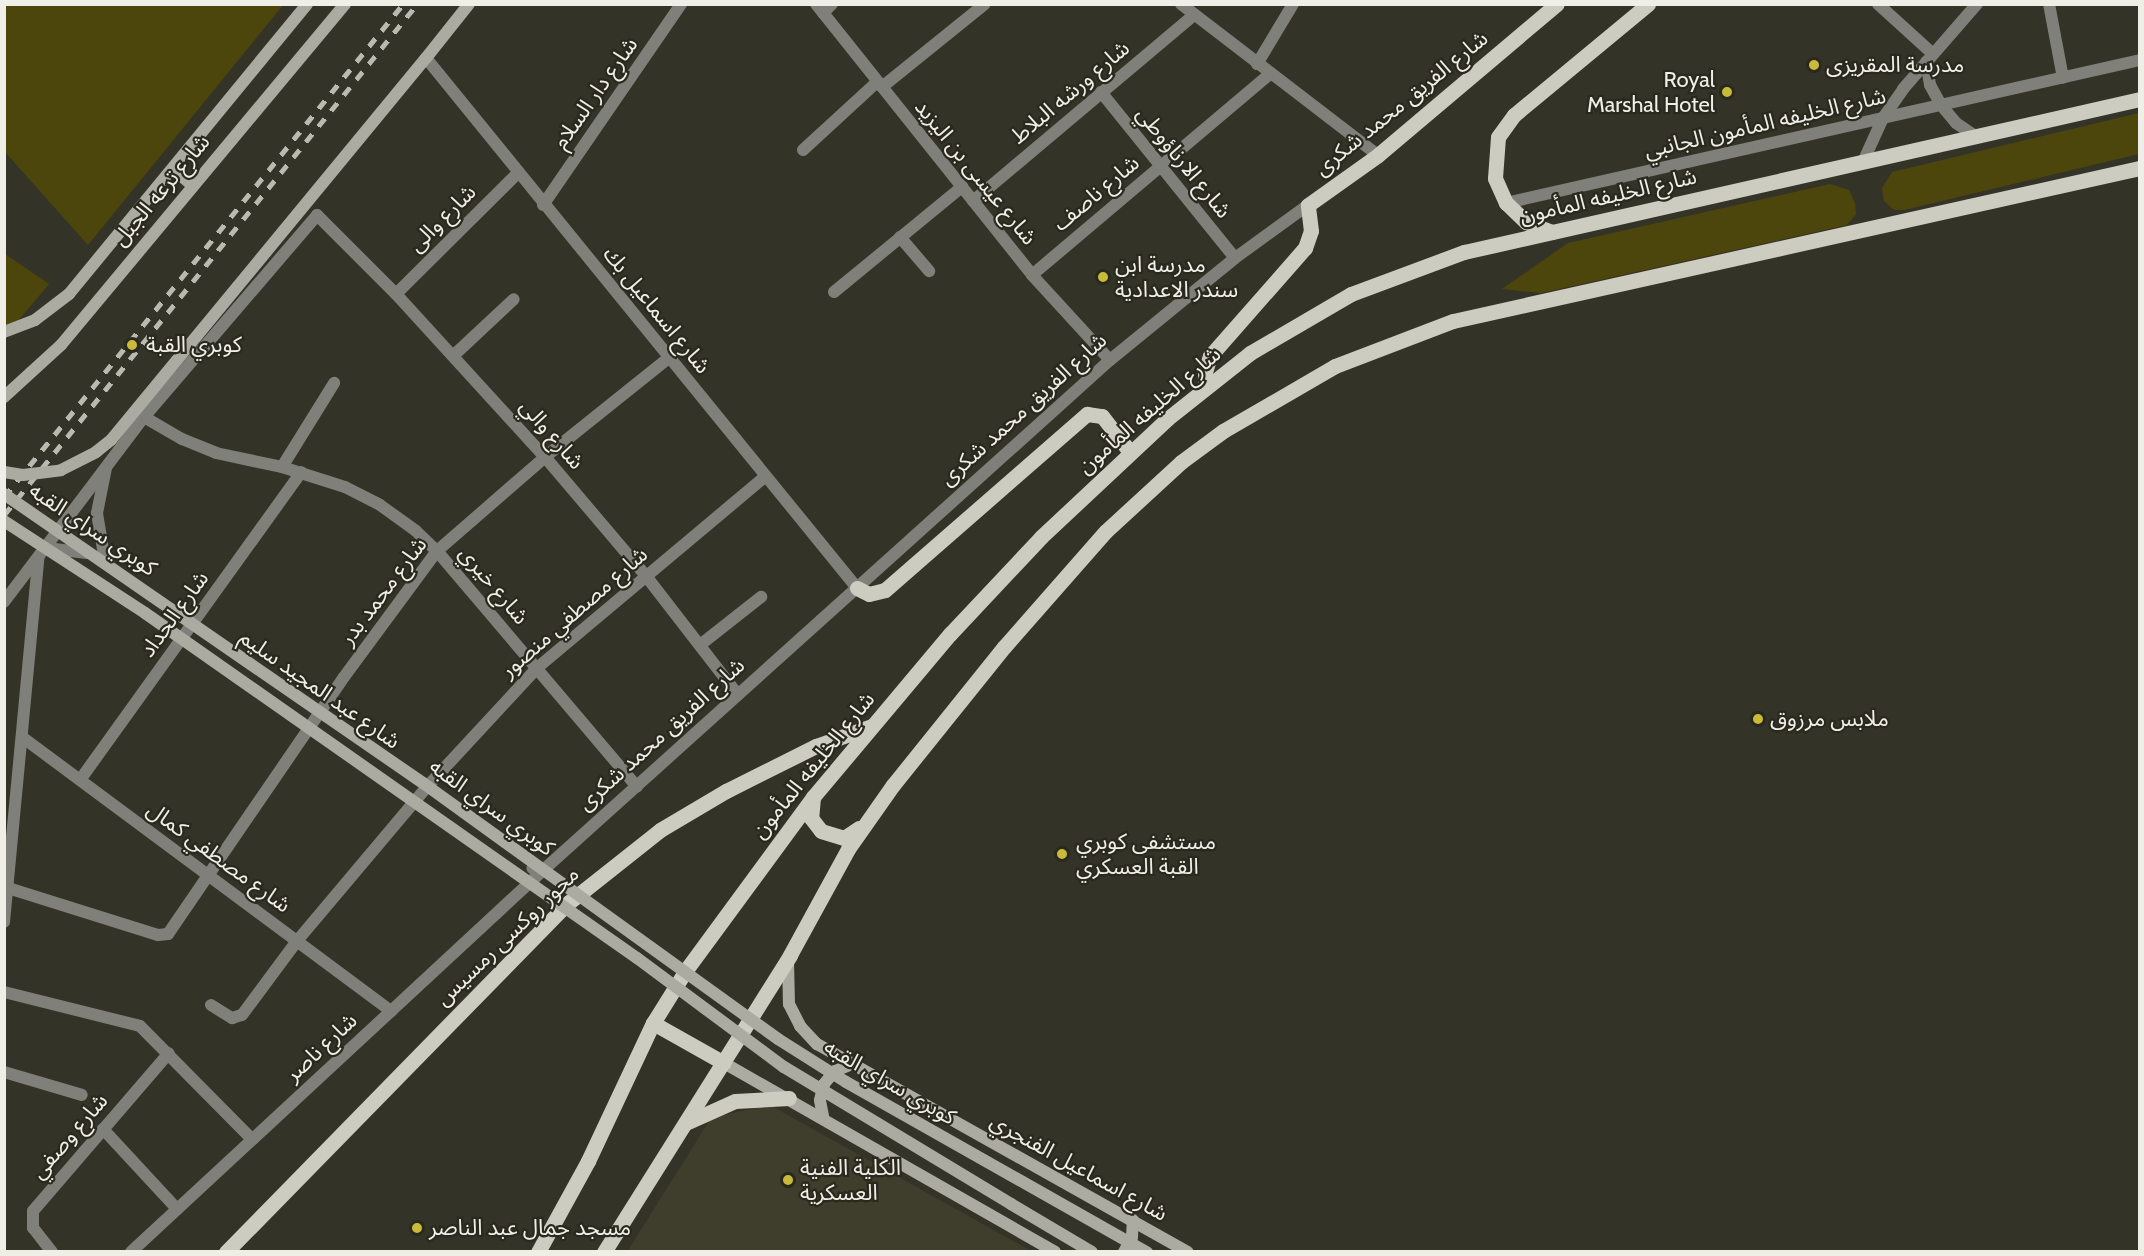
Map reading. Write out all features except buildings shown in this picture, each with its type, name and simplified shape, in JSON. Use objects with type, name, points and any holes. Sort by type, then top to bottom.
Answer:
[{"type":"main road","name":"شارع ترعه الجبل","points":[[4,332],[41,316],[69,294],[307,4]]},
{"type":"main road","name":"شارع ترعه الجبل","points":[[4,397],[61,345],[345,4]]},
{"type":"main road","points":[[4,472],[23,475],[61,470],[96,452],[111,440],[470,4]]},
{"type":"main road","points":[[1552,232],[1526,222],[1506,203],[1493,164],[1498,137],[1505,125],[1648,4]]},
{"type":"main road","name":"شارع الفريق محمد شكرى","points":[[1308,205],[1378,156],[1548,8]]},
{"type":"main road","name":"شارع الخليفه المأمون","points":[[538,1251],[588,1161],[653,1023],[686,970],[813,797],[1003,577],[1130,452],[1206,387],[1280,333],[1352,294],[1427,264],[1552,232],[2139,99]]},
{"type":"main road","points":[[604,1251],[724,1063],[790,955],[836,868],[865,824],[981,675],[1118,519],[1201,446],[1312,377],[1384,344],[1453,321],[2139,168]]},
{"type":"main road","points":[[172,169],[192,185]]},
{"type":"main road","points":[[1206,387],[1205,372],[1210,356],[1305,248],[1311,231],[1308,205]]},
{"type":"main road","points":[[856,588],[869,594],[885,590],[1087,414],[1102,416],[1130,452]]},
{"type":"main road","name":"كوبري سراي القبه","points":[[4,495],[423,783],[778,1039],[846,1082],[1147,1251]]},
{"type":"main road","name":"كوبري سراي القبه","points":[[4,521],[136,607],[653,969],[783,1067],[1092,1251]]},
{"type":"main road","name":"محور روكسى رمسيس","points":[[226,1251],[568,903],[660,830],[726,791],[816,746],[873,726]]},
{"type":"main road","points":[[813,797],[811,818],[828,836],[844,837],[865,824]]},
{"type":"main road","name":"شارع اسماعيل الفنجري","points":[[790,955],[786,988],[796,1019],[817,1044],[850,1065],[1188,1251]]},
{"type":"main road","points":[[653,1023],[823,1116],[1055,1251]]},
{"type":"main road","points":[[823,1116],[820,1100],[824,1084],[835,1071],[850,1065]]},
{"type":"main road","points":[[685,1124],[735,1101],[789,1098]]},
{"type":"main road","points":[[1124,1251],[1132,1237],[1133,1220]]},
{"type":"street","name":"شارع دار السلام","points":[[543,205],[681,4]]},
{"type":"street","points":[[803,150],[880,85],[985,4]]},
{"type":"street","points":[[1181,4],[1378,156]]},
{"type":"street","points":[[1257,64],[1293,4]]},
{"type":"street","points":[[1878,4],[1930,58],[1930,85],[1941,105],[1956,123],[1975,136]]},
{"type":"street","points":[[1863,162],[1883,118],[1930,58],[1977,4]]},
{"type":"street","points":[[2049,4],[2063,78]]},
{"type":"street","name":"شارع عيسى بن اليزيد","points":[[824,7],[880,85],[1032,275],[1110,360]]},
{"type":"street","name":"شارع ورشه البلاط","points":[[973,201],[1194,15]]},
{"type":"street","name":"شارع اسماعيل بك","points":[[426,58],[856,588]]},
{"type":"street","name":"شارع الخليفه المأمون الجانبي","points":[[1506,203],[2139,60]]},
{"type":"street","name":"شارع ناصف","points":[[1032,275],[1269,74]]},
{"type":"street","name":"شارع الارناؤوطي","points":[[1101,92],[1235,258]]},
{"type":"street","name":"شارع والى","points":[[396,294],[518,173]]},
{"type":"street","points":[[834,292],[962,187]]},
{"type":"street","name":"شارع الفريق محمد شكرى","points":[[540,873],[1110,360],[1235,258],[1308,205]]},
{"type":"street","name":"شارع والي","points":[[144,417],[317,215],[396,294],[545,457],[646,576],[738,695]]},
{"type":"street","points":[[900,237],[929,272]]},
{"type":"street","points":[[453,356],[513,299]]},
{"type":"street","name":"شارع محمد بدر","points":[[6,894],[163,935],[171,930],[206,873],[437,551],[545,457],[670,357]]},
{"type":"street","points":[[282,467],[334,383]]},
{"type":"street","points":[[4,602],[144,417]]},
{"type":"street","name":"شارع خيري","points":[[144,417],[182,439],[216,453],[301,472],[380,505],[437,551],[637,787]]},
{"type":"street","points":[[105,561],[97,513],[107,464]]},
{"type":"street","name":"شارع الحداد","points":[[80,780],[301,472]]},
{"type":"street","name":"شارع مصطفي منصور","points":[[211,1005],[231,1018],[240,1017],[297,941],[425,789],[537,668],[765,477]]},
{"type":"street","name":"شارع عبد المجيد سليم","points":[[47,548],[77,550],[105,561],[540,873]]},
{"type":"street","points":[[4,922],[38,559]]},
{"type":"street","points":[[700,645],[761,597]]},
{"type":"street","name":"شارع مصطفي كمال","points":[[22,738],[391,1011]]},
{"type":"street","name":"شارع ناصر","points":[[130,1251],[540,873]]},
{"type":"street","points":[[4,992],[140,1026],[252,1139]]},
{"type":"street","name":"شارع وصفي","points":[[52,1251],[33,1228],[33,1211],[169,1053]]},
{"type":"street","points":[[4,1072],[82,1095]]},
{"type":"street","points":[[103,1129],[177,1209]]},
{"type":"shaded area","points":[[4,5],[283,5],[88,245],[5,152]]},
{"type":"shaded area","points":[[2139,113],[2139,154],[1904,210],[1894,210],[1884,201],[1882,188],[1892,172]]},
{"type":"shaded area","points":[[1830,184],[1849,190],[1855,203],[1856,214],[1847,225],[1541,293],[1502,289],[1568,243]]},
{"type":"shaded area","points":[[5,254],[49,284],[8,333],[5,332]]},
{"type":"shaded area","name":"الكلية الفنية العسكرية","points":[[770,1105],[1031,1251],[627,1252],[711,1118]]},
{"type":"railway","points":[[4,497],[403,4]]},
{"type":"railway","points":[[4,515],[417,4]]},
{"type":"place","name":"مدرسة المقريزى","points":[[1814,65]]},
{"type":"place","name":"Royal Marshal Hotel","points":[[1727,92]]},
{"type":"place","name":"مدرسة ابن سندر الاعدادية","points":[[1103,277]]},
{"type":"place","name":"كوبري القبة","points":[[132,345]]},
{"type":"place","name":"ملابس مرزوق","points":[[1758,719]]},
{"type":"place","name":"مستشفى كوبري القبة العسكري","points":[[1062,854]]},
{"type":"place","name":"الكلية الفنية العسكرية","points":[[788,1180]]},
{"type":"place","name":"مسجد جمال عبد الناصر","points":[[417,1228]]}]
